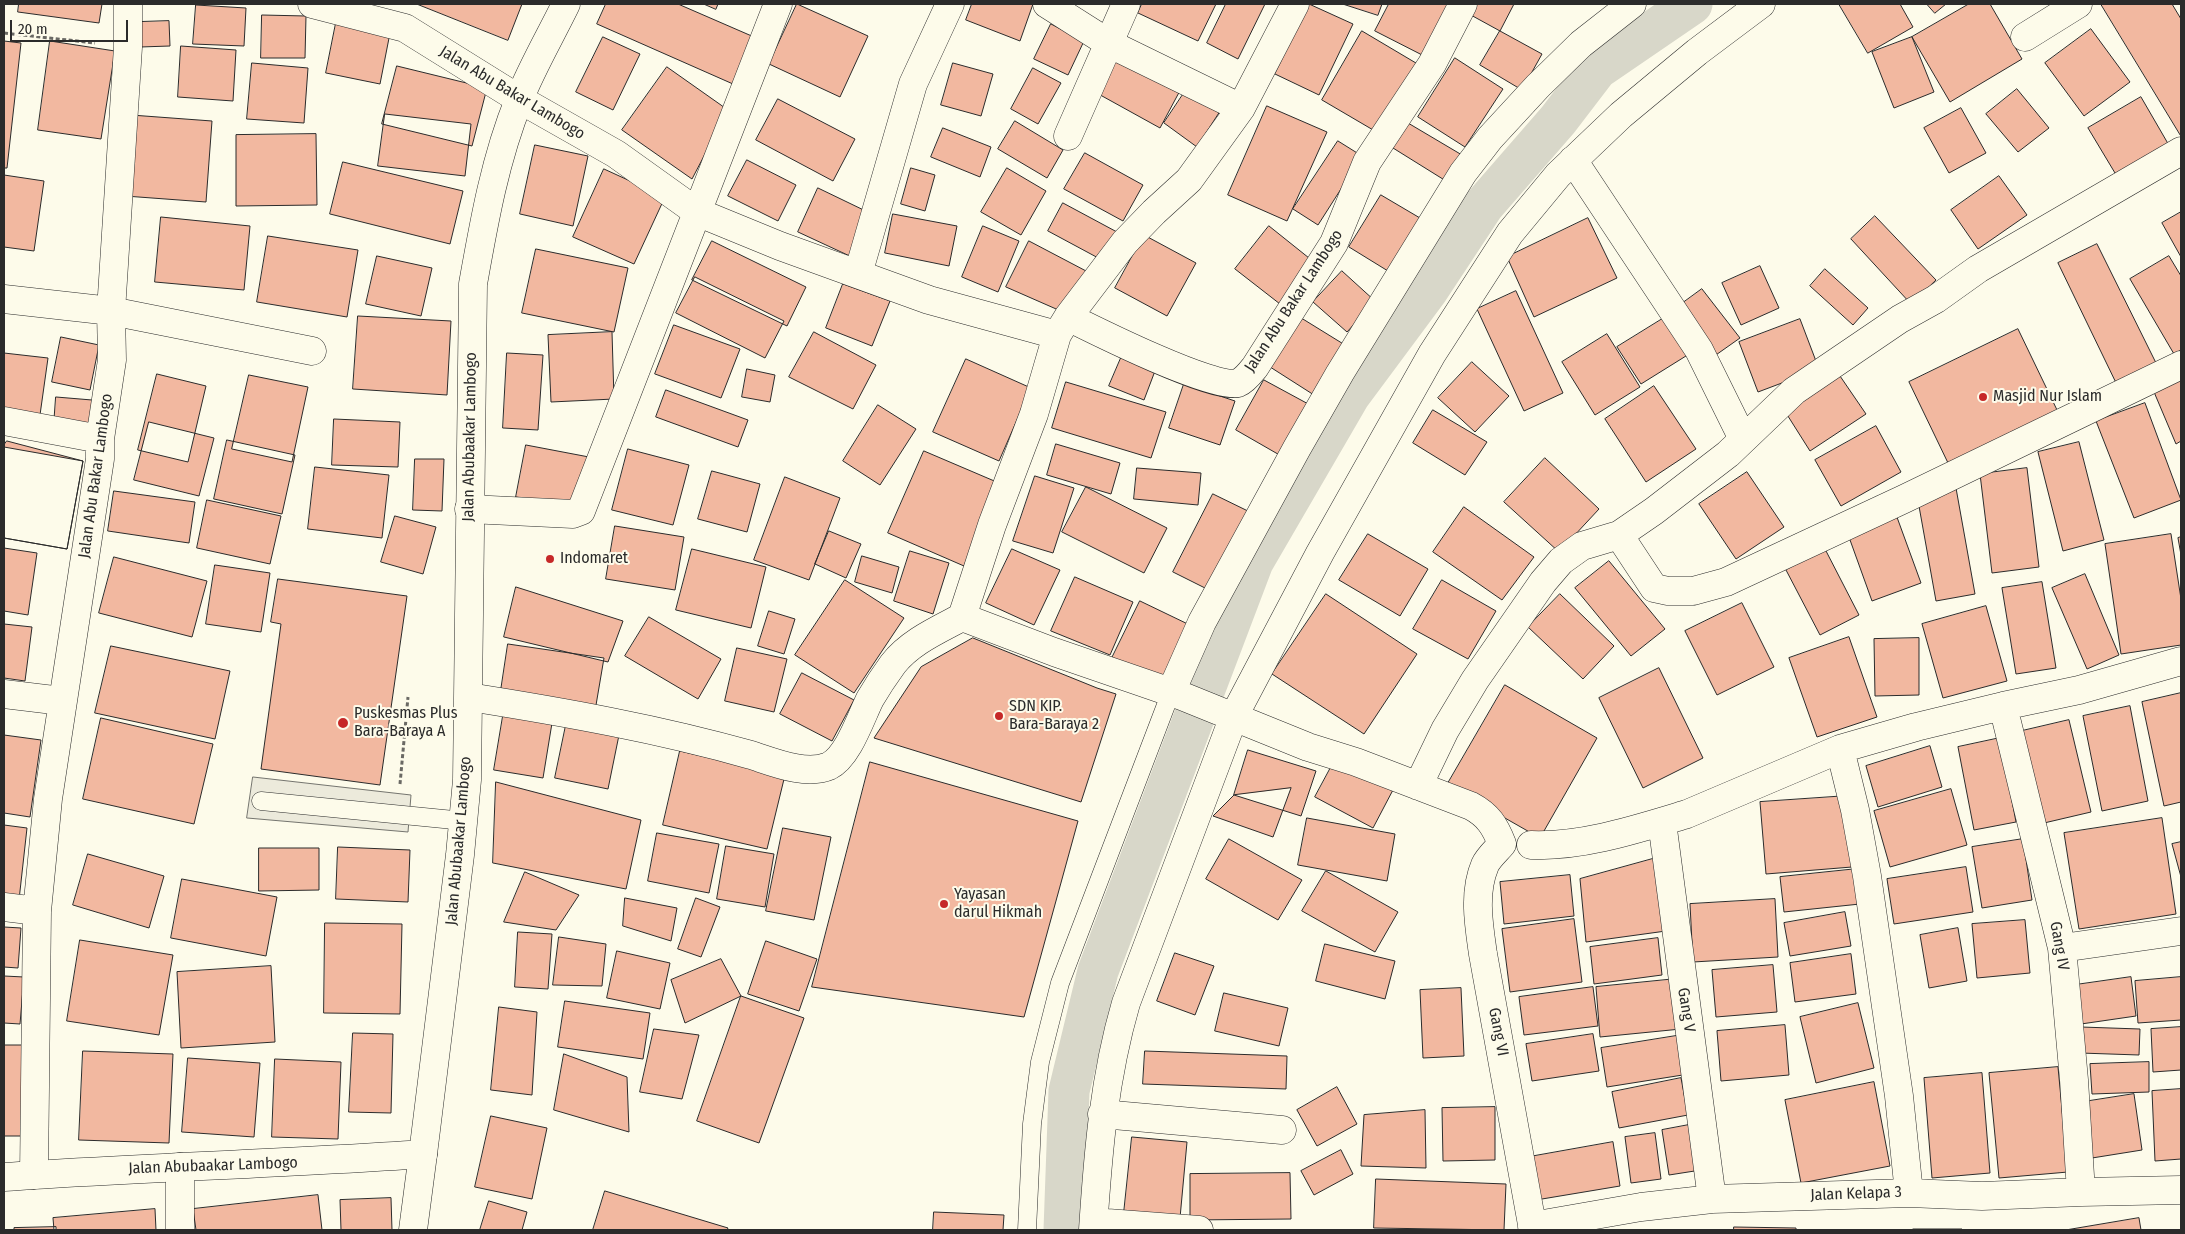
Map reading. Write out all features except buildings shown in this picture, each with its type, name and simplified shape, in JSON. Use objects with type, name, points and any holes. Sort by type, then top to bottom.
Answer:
[{"type":"street","name":"Jalan Abu Bakar Lambogo","points":[[34,1175],[37,912],[48,799],[100,459],[100,439],[112,360],[112,311],[128,46],[128,4]]},
{"type":"street","name":"Jalan Abu Bakar Lambogo","points":[[312,4],[405,28],[519,99],[616,154],[697,212],[780,246],[929,300],[1062,326],[1129,347],[1179,368],[1228,383],[1238,383],[1255,367],[1334,243],[1367,162],[1432,64],[1464,4]]},
{"type":"street","name":"Jalan Abubaakar Lambogo","points":[[4,1177],[180,1167],[303,1163],[423,1154],[464,821],[467,780],[473,284],[486,211],[497,165],[519,99],[566,4]]},
{"type":"street","points":[[469,509],[573,514],[581,511],[778,4]]},
{"type":"street","points":[[858,274],[913,84],[950,4]]},
{"type":"street","points":[[1047,4],[1110,44],[1241,108]]},
{"type":"street","points":[[1068,136],[1126,4]]},
{"type":"street","points":[[469,697],[660,732],[787,767],[813,769],[829,766],[839,758],[846,748],[871,697],[894,662],[919,641],[962,617],[992,525],[1034,414],[1062,326],[1126,242],[1154,212],[1189,180],[1241,108],[1295,4]]},
{"type":"street","points":[[1177,694],[1202,622],[1340,373],[1463,173],[1490,138],[1538,86],[1580,44],[1632,4]]},
{"type":"street","points":[[1199,1230],[1093,1226],[1102,1114],[1115,1042],[1126,1003],[1231,715],[1432,354],[1510,233],[1558,175],[1621,115],[1697,52],[1761,4]]},
{"type":"street","points":[[2025,37],[2078,4]]},
{"type":"street","points":[[962,617],[1054,652],[1177,694],[1308,747],[1418,786],[1445,730],[1475,680],[1543,582],[1561,561],[1582,546],[1619,535],[1692,483],[1794,391],[1900,319],[1936,299],[1978,269],[2181,151]]},
{"type":"street","points":[[1574,160],[1699,350],[1743,439]]},
{"type":"street","points":[[4,299],[112,311],[312,350]]},
{"type":"street","points":[[1619,535],[1654,588],[1668,591],[1693,590],[1726,582],[1904,499],[2181,364]]},
{"type":"street","points":[[4,421],[100,439]]},
{"type":"street","points":[[1531,845],[1553,846],[1662,822],[1687,814],[1840,749],[1916,727],[2079,690],[2181,662]]},
{"type":"street","points":[[4,694],[62,701]]},
{"type":"street","name":"Gang IV","points":[[2003,706],[2062,948],[2074,1080],[2081,1192]]},
{"type":"street","points":[[1840,749],[1855,810],[1867,876],[1899,1096],[1909,1192]]},
{"type":"street","name":"Gang VI","points":[[1418,786],[1480,811],[1494,825],[1502,844],[1485,864],[1478,889],[1478,921],[1533,1228]]},
{"type":"street","name":"Gang V","points":[[1662,822],[1712,1198]]},
{"type":"street","points":[[4,907],[37,912]]},
{"type":"street","points":[[2062,948],[2181,931]]},
{"type":"street","points":[[1102,1114],[1282,1130]]},
{"type":"street","points":[[413,1230],[423,1154]]},
{"type":"street","points":[[180,1167],[180,1230]]},
{"type":"street","name":"Jalan Kelapa 3","points":[[1533,1228],[1641,1207],[1712,1198],[1909,1192],[1982,1196],[2181,1190]]},
{"type":"lane","points":[[1027,1230],[1032,1124],[1040,1062],[1058,992],[1177,694]]},
{"type":"lane","points":[[260,801],[464,821]]},
{"type":"path","points":[[4,33],[128,46]]},
{"type":"path","points":[[397,815],[408,697]]},
{"type":"shaded area","points":[[253,777],[411,795],[408,832],[247,818]]},
{"type":"waterway","points":[[1064,1230],[1069,1091],[1098,971],[1253,562],[1350,395],[1428,290],[1484,205],[1558,120],[1597,69],[1692,4]]},
{"type":"place","name":"Masjid Nur Islam","points":[[1983,397]]},
{"type":"place","name":"Indomaret","points":[[550,559]]},
{"type":"place","name":"SDN KIP. Bara-Baraya 2","points":[[999,716]]},
{"type":"place","name":"Puskesmas Plus Bara-Baraya A","points":[[343,723]]},
{"type":"place","name":"Yayasan darul Hikmah","points":[[944,904]]}]
